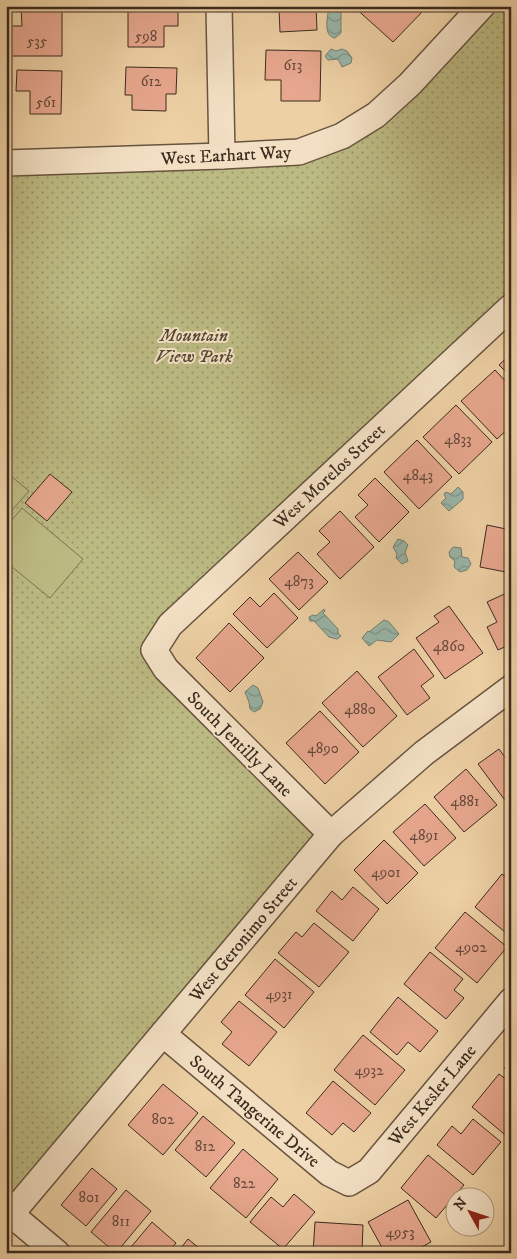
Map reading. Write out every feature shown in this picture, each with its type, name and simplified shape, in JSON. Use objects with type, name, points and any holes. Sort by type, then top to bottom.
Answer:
[{"type":"street","points":[[219,6],[222,156]]},
{"type":"street","name":"West Earhart Way","points":[[6,163],[299,152],[342,136],[376,115],[482,6]]},
{"type":"street","name":"West Morelos Street","points":[[154,650],[170,625],[511,307]]},
{"type":"street","name":"South Jentilly Lane","points":[[154,650],[166,669],[330,834]]},
{"type":"street","name":"West Geronimo Street","points":[[8,1215],[163,1034],[330,834],[424,752],[511,688]]},
{"type":"street","name":"West Kesler Lane","points":[[349,1183],[369,1171],[511,1001]]},
{"type":"street","name":"South Tangerine Drive","points":[[163,1034],[329,1173],[349,1183]]},
{"type":"street","points":[[8,1215],[57,1253]]},
{"type":"green space","name":"Mountain View Park","points":[[482,6],[511,6],[511,307],[154,649],[331,834],[6,1210],[6,163],[222,156],[342,136]]},
{"type":"green space","points":[[6,472],[29,491],[6,517]]},
{"type":"green space","points":[[22,508],[83,559],[50,598],[6,562],[6,527]]},
{"type":"water","points":[[334,7],[341,11],[341,33],[335,38],[329,34],[327,28],[328,12]]},
{"type":"water","points":[[331,49],[347,51],[352,58],[351,63],[342,67],[338,59],[328,60],[325,56]]},
{"type":"water","points":[[458,487],[463,492],[463,499],[449,511],[441,503],[446,498],[444,494],[446,492],[451,494]]},
{"type":"water","points":[[398,539],[408,545],[405,552],[408,561],[402,564],[396,558],[397,554],[393,547]]},
{"type":"water","points":[[453,547],[461,548],[462,557],[468,558],[471,564],[467,570],[460,572],[454,567],[455,561],[450,557],[449,552]]},
{"type":"water","points":[[324,609],[323,613],[338,629],[338,633],[341,636],[337,639],[329,637],[314,621],[310,621],[309,617],[316,616]]},
{"type":"water","points":[[384,620],[389,622],[399,634],[391,642],[377,640],[369,646],[362,638],[368,631]]},
{"type":"water","points":[[253,685],[258,688],[263,702],[260,709],[254,712],[250,709],[245,692]]},
{"type":"building","points":[[21,6],[62,6],[62,56],[11,56],[11,26],[22,26]]},
{"type":"building","points":[[128,6],[178,6],[178,26],[164,26],[164,47],[128,47]]},
{"type":"building","points":[[263,6],[316,6],[317,30],[280,32],[279,9],[263,10]]},
{"type":"building","points":[[353,6],[424,6],[426,8],[393,42]]},
{"type":"building","points":[[266,50],[321,51],[320,101],[281,101],[281,80],[265,80]]},
{"type":"building","points":[[126,67],[177,68],[176,94],[166,94],[166,111],[132,110],[132,95],[125,95]]},
{"type":"building","points":[[17,70],[62,71],[61,114],[30,114],[30,91],[16,91]]},
{"type":"building","points":[[511,354],[511,377],[499,365]]},
{"type":"building","points":[[495,370],[511,387],[511,426],[497,439],[461,401]]},
{"type":"building","points":[[456,405],[492,442],[459,474],[423,437]]},
{"type":"building","points":[[417,440],[452,477],[419,509],[384,472]]},
{"type":"building","points":[[50,474],[72,492],[47,521],[25,503]]},
{"type":"building","points":[[375,478],[409,512],[379,542],[355,517],[368,505],[358,495]]},
{"type":"building","points":[[340,511],[374,547],[340,579],[317,554],[330,542],[319,531]]},
{"type":"building","points":[[487,525],[511,530],[511,573],[480,567]]},
{"type":"building","points":[[298,552],[328,582],[299,610],[269,579]]},
{"type":"building","points":[[511,591],[511,644],[498,650],[487,627],[497,622],[487,602]]},
{"type":"building","points":[[274,593],[298,618],[267,648],[233,614],[250,597],[260,607]]},
{"type":"building","points":[[449,606],[483,653],[445,679],[416,638],[439,622],[434,616]]},
{"type":"building","points":[[229,623],[264,658],[230,692],[196,658]]},
{"type":"building","points":[[414,649],[434,676],[421,686],[430,698],[407,715],[378,677]]},
{"type":"building","points":[[357,671],[397,716],[363,747],[322,703]]},
{"type":"building","points":[[320,711],[359,752],[325,784],[286,743]]},
{"type":"building","points":[[499,749],[507,760],[511,757],[511,800],[507,803],[478,764]]},
{"type":"building","points":[[466,769],[497,805],[464,832],[434,797]]},
{"type":"building","points":[[425,804],[456,838],[424,866],[393,832]]},
{"type":"building","points":[[384,840],[418,873],[387,904],[354,870]]},
{"type":"building","points":[[502,874],[511,882],[511,937],[475,907]]},
{"type":"building","points":[[353,887],[379,909],[353,941],[316,911],[332,891],[342,900]]},
{"type":"building","points":[[465,912],[507,947],[477,983],[435,948]]},
{"type":"building","points":[[314,923],[349,952],[319,987],[278,953],[296,932],[302,937]]},
{"type":"building","points":[[430,952],[463,979],[454,990],[464,998],[446,1019],[404,984]]},
{"type":"building","points":[[275,959],[314,992],[284,1028],[245,995]]},
{"type":"building","points":[[398,997],[438,1031],[420,1052],[408,1042],[397,1055],[370,1032]]},
{"type":"building","points":[[239,1001],[277,1032],[249,1066],[222,1044],[232,1032],[221,1022]]},
{"type":"building","points":[[363,1035],[405,1070],[375,1105],[334,1070]]},
{"type":"building","points":[[511,1059],[511,1074],[504,1068]]},
{"type":"building","points":[[499,1074],[511,1083],[510,1139],[472,1107]]},
{"type":"building","points":[[333,1081],[371,1113],[354,1132],[343,1123],[332,1135],[306,1113]]},
{"type":"building","points":[[163,1084],[198,1113],[163,1155],[128,1125]]},
{"type":"building","points":[[203,1116],[235,1143],[206,1177],[175,1150]]},
{"type":"building","points":[[473,1119],[501,1142],[473,1175],[437,1145],[452,1126],[461,1134]]},
{"type":"building","points":[[243,1149],[278,1179],[246,1218],[210,1188]]},
{"type":"building","points":[[428,1155],[464,1185],[444,1186],[444,1209],[436,1218],[401,1188]]},
{"type":"building","points":[[92,1168],[117,1189],[86,1226],[61,1205]]},
{"type":"building","points":[[126,1190],[151,1211],[116,1253],[91,1232]]},
{"type":"building","points":[[294,1194],[315,1212],[283,1249],[250,1222],[271,1197],[283,1207]]},
{"type":"building","points":[[408,1200],[431,1242],[411,1253],[385,1253],[368,1222]]},
{"type":"building","points":[[152,1222],[176,1243],[168,1253],[126,1253]]},
{"type":"building","points":[[315,1222],[363,1225],[362,1253],[313,1253]]},
{"type":"building","points":[[188,1239],[205,1253],[177,1253]]},
{"type":"waterway","points":[[506,1253],[511,1247]]}]
